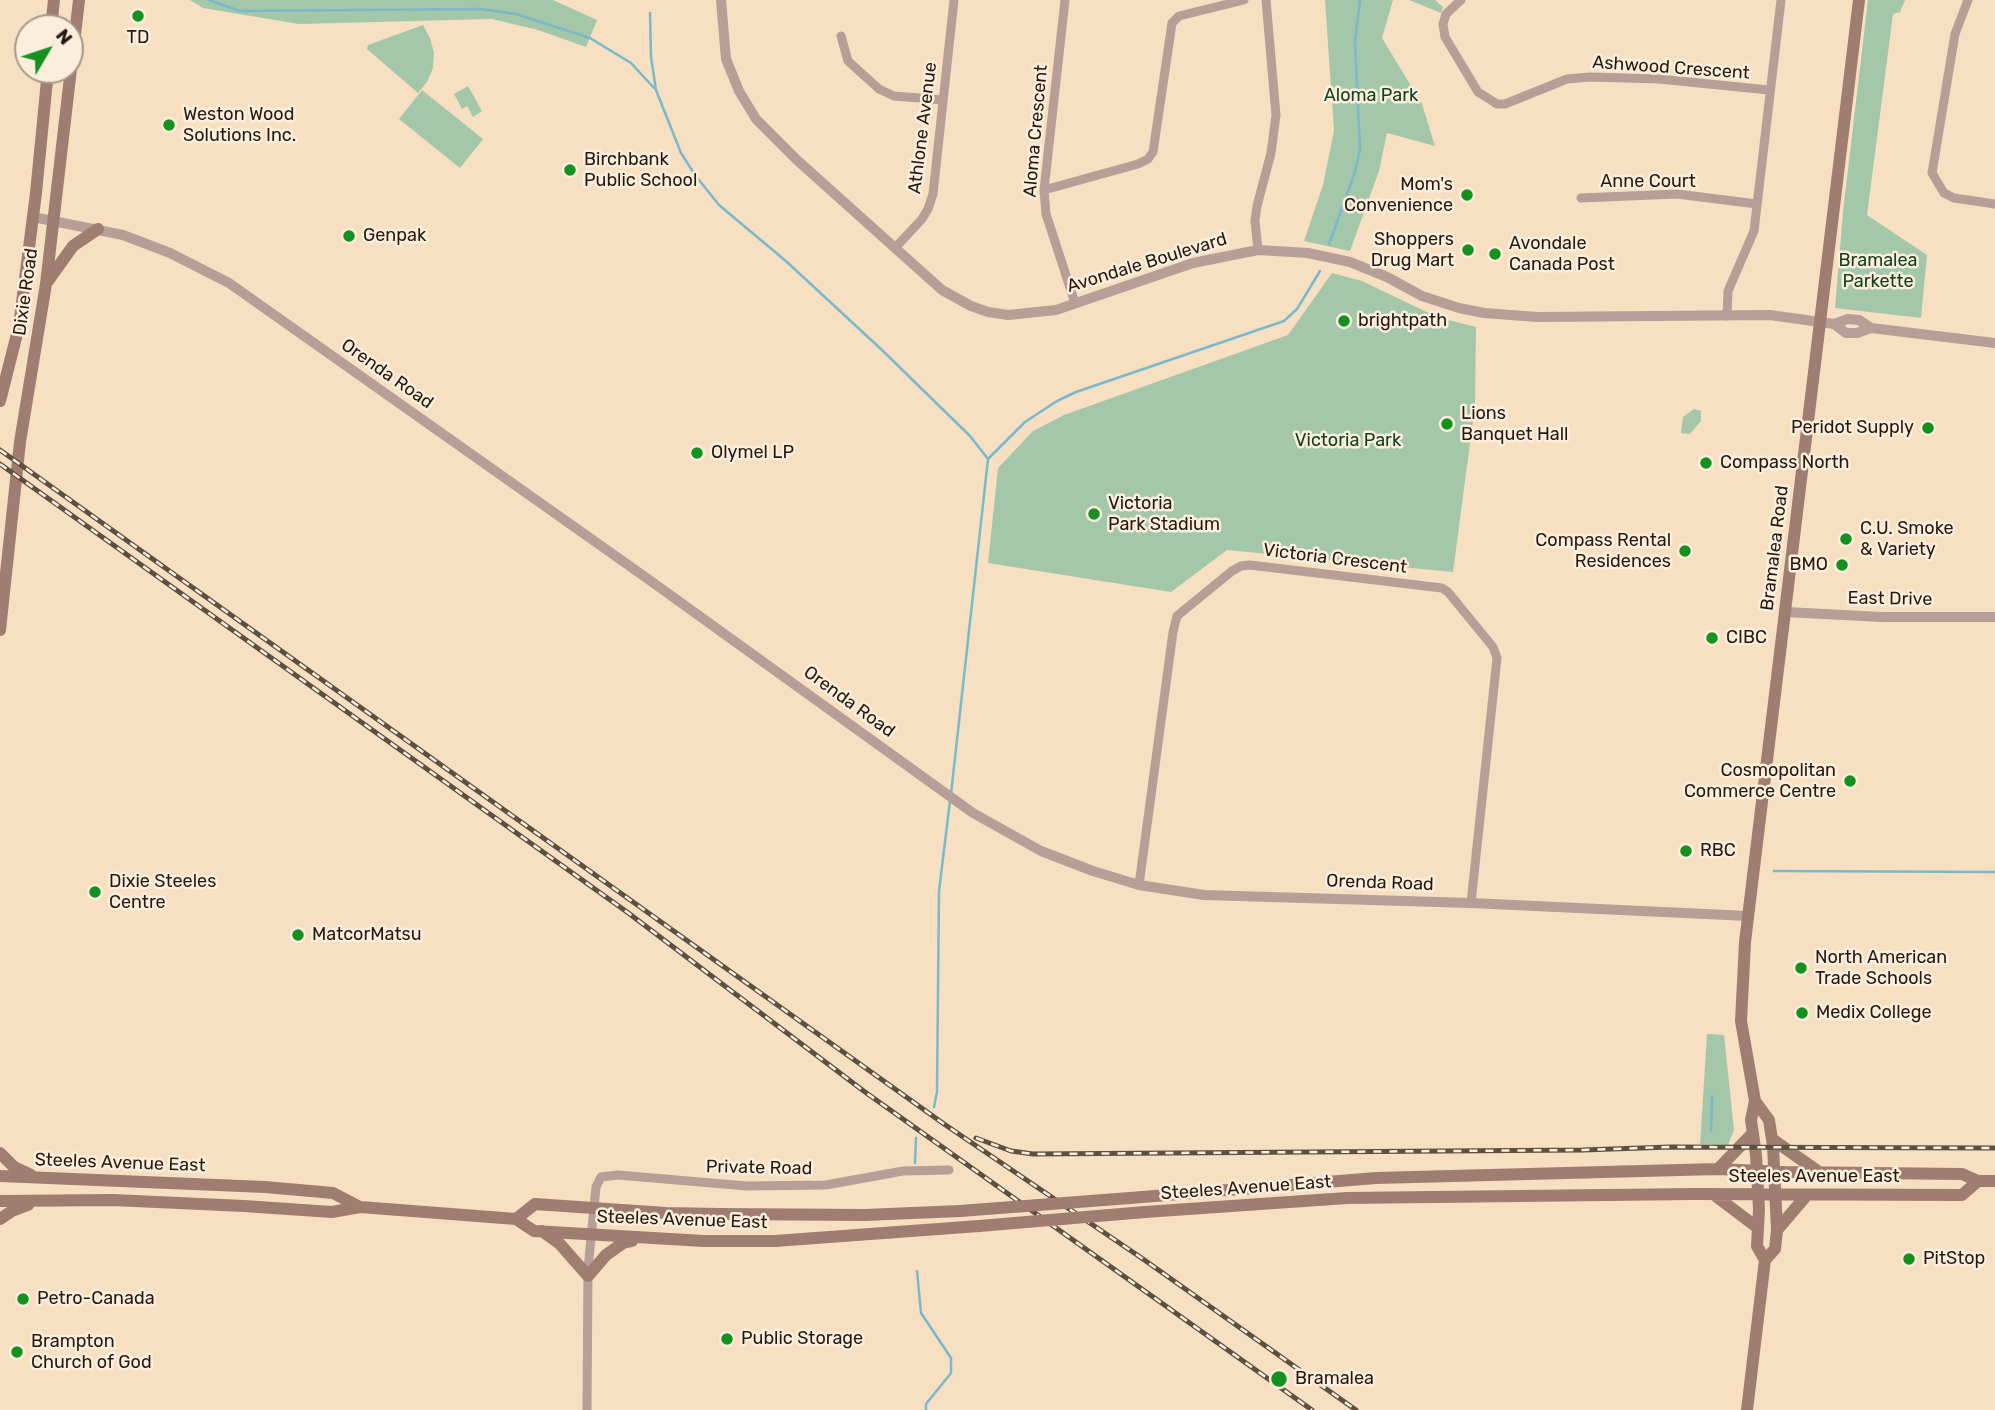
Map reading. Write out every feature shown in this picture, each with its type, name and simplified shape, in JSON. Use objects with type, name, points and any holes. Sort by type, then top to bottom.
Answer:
[{"type":"main road","name":"Dixie Road","points":[[0,630],[20,442],[46,284],[79,0]]},
{"type":"main road","name":"Bramalea Road","points":[[1765,1260],[1756,1246],[1758,1194],[1751,1120],[1755,1101],[1741,1021],[1743,964],[1859,0]]},
{"type":"main road","name":"Dixie Road","points":[[0,401],[19,326],[47,84]]},
{"type":"main road","points":[[46,284],[72,246],[99,229]]},
{"type":"main road","name":"Bramalea Road","points":[[1747,1410],[1765,1260],[1775,1249],[1777,1230],[1769,1120],[1755,1101]]},
{"type":"main road","points":[[1718,1169],[1753,1133]]},
{"type":"main road","points":[[1772,1139],[1819,1172]]},
{"type":"main road","points":[[0,1153],[13,1167],[38,1178]]},
{"type":"main road","name":"Steeles Avenue East","points":[[516,1219],[534,1205],[720,1214],[865,1215],[960,1211],[1346,1180],[1718,1169],[1962,1174],[1978,1181],[1995,1181]]},
{"type":"main road","name":"Steeles Avenue East","points":[[0,1176],[333,1193],[360,1207]]},
{"type":"main road","points":[[1346,1180],[1347,1198]]},
{"type":"main road","name":"Steeles Avenue East","points":[[0,1201],[113,1200],[332,1212],[360,1207],[516,1219],[534,1231],[642,1238],[775,1241],[1347,1198],[1713,1194],[1962,1195],[1978,1181]]},
{"type":"main road","points":[[1713,1194],[1758,1228]]},
{"type":"main road","points":[[1777,1230],[1806,1196]]},
{"type":"main road","points":[[0,1219],[12,1211],[38,1202]]},
{"type":"main road","points":[[542,1231],[559,1243],[588,1276],[606,1255],[623,1243],[642,1238]]},
{"type":"street","name":"Avondale Boulevard","points":[[721,0],[726,59],[739,91],[756,119],[782,146],[942,290],[988,312],[1008,315],[1056,310],[1193,263],[1258,250],[1308,253],[1350,262],[1387,277],[1422,296],[1459,309],[1484,313],[1537,317],[1770,315],[1834,324],[1848,319],[1858,320],[1871,328],[1995,343]]},
{"type":"street","name":"Athlone Avenue","points":[[895,248],[928,209],[933,194],[954,0]]},
{"type":"street","name":"Aloma Crescent","points":[[1065,0],[1044,190],[1046,214],[1075,303]]},
{"type":"street","points":[[1044,190],[1149,159],[1153,152],[1172,23],[1179,16],[1244,0]]},
{"type":"street","points":[[1258,250],[1255,221],[1271,153],[1276,115],[1266,0]]},
{"type":"street","name":"Ashwood Crescent","points":[[1461,0],[1446,14],[1443,24],[1445,37],[1478,92],[1497,104],[1505,104],[1567,79],[1590,77],[1659,79],[1769,90]]},
{"type":"street","points":[[1727,316],[1728,291],[1754,231],[1781,0]]},
{"type":"street","points":[[1968,0],[1955,34],[1932,173],[1944,193],[1954,198],[1995,204]]},
{"type":"street","points":[[841,36],[848,61],[879,89],[894,96],[943,100]]},
{"type":"street","name":"Anne Court","points":[[1581,198],[1677,194],[1757,204]]},
{"type":"street","name":"Orenda Road","points":[[33,217],[123,235],[170,253],[242,291],[938,788],[995,826],[1041,851],[1139,885],[1205,895],[1471,903],[1748,916]]},
{"type":"street","name":"Victoria Crescent","points":[[1139,885],[1172,632],[1177,616],[1232,571],[1250,565],[1442,588],[1493,647],[1497,658],[1471,903]]},
{"type":"street","name":"East Drive","points":[[1785,612],[1882,617],[1995,617]]},
{"type":"street","name":"Private Road","points":[[593,1209],[596,1187],[604,1175],[747,1186],[826,1185],[903,1171],[949,1170]]},
{"type":"street","points":[[587,1410],[588,1276],[593,1209]]},
{"type":"green space","points":[[190,0],[553,0],[597,20],[586,47],[538,30],[492,19],[299,24],[203,8]]},
{"type":"green space","name":"Aloma Park","points":[[1325,0],[1393,0],[1382,38],[1422,104],[1435,146],[1387,133],[1379,171],[1350,251],[1304,241],[1323,185],[1334,131]]},
{"type":"green space","points":[[1409,0],[1435,0],[1443,7],[1441,13]]},
{"type":"green space","name":"Bramalea Parkette","points":[[1868,0],[1905,0],[1900,12],[1893,14],[1867,215],[1927,255],[1921,318],[1835,308],[1843,212]]},
{"type":"green space","points":[[423,25],[434,53],[433,68],[418,93],[367,49],[368,45]]},
{"type":"green space","points":[[468,86],[482,111],[473,117],[467,106],[462,109],[454,94]]},
{"type":"green space","points":[[422,90],[483,139],[460,168],[399,119]]},
{"type":"green space","name":"Victoria Park","points":[[1332,273],[1362,281],[1437,317],[1476,327],[1475,405],[1453,572],[1227,550],[1171,592],[988,563],[998,468],[1033,431],[1064,415],[1288,335]]},
{"type":"green space","points":[[1694,409],[1701,411],[1701,421],[1690,434],[1681,433],[1683,417]]},
{"type":"green space","points":[[1707,1034],[1724,1035],[1734,1130],[1728,1145],[1700,1144]]},
{"type":"waterway","points":[[209,0],[240,11],[481,9],[516,14],[590,38],[631,63],[654,88]]},
{"type":"waterway","points":[[1329,244],[1354,175],[1360,150],[1355,42],[1360,0]]},
{"type":"waterway","points":[[650,13],[651,57],[656,90],[681,153],[695,175],[719,205],[787,262],[883,351],[970,436],[988,459]]},
{"type":"waterway","points":[[951,794],[988,459],[1025,422],[1076,392],[1284,321],[1297,309],[1320,271]]},
{"type":"waterway","points":[[934,1107],[937,1092],[939,891],[950,801]]},
{"type":"waterway","points":[[1774,871],[1995,872]]},
{"type":"waterway","points":[[1711,1131],[1712,1096]]},
{"type":"waterway","points":[[915,1163],[916,1138]]},
{"type":"waterway","points":[[917,1271],[921,1313],[951,1358],[951,1373],[926,1404],[926,1410]]},
{"type":"railway","points":[[0,450],[944,1124],[1143,1259],[1356,1410]]},
{"type":"railway","points":[[0,464],[627,912],[865,1092],[1312,1410]]},
{"type":"railway","points":[[976,1138],[1011,1151],[1033,1154],[1670,1147],[1995,1148]]},
{"type":"place","name":"TD","points":[[138,16]]},
{"type":"place","name":"Weston Wood Solutions Inc.","points":[[169,125]]},
{"type":"place","name":"Birchbank Public School","points":[[570,170]]},
{"type":"place","name":"Mom's Convenience","points":[[1467,195]]},
{"type":"place","name":"Genpak","points":[[349,236]]},
{"type":"place","name":"Shoppers Drug Mart","points":[[1468,250]]},
{"type":"place","name":"Avondale Canada Post","points":[[1495,254]]},
{"type":"place","name":"brightpath","points":[[1344,321]]},
{"type":"place","name":"Lions Banquet Hall","points":[[1447,424]]},
{"type":"place","name":"Peridot Supply","points":[[1928,428]]},
{"type":"place","name":"Olymel LP","points":[[697,453]]},
{"type":"place","name":"Compass North","points":[[1706,463]]},
{"type":"place","name":"Victoria Park Stadium","points":[[1094,514]]},
{"type":"place","name":"C.U. Smoke & Variety","points":[[1846,539]]},
{"type":"place","name":"Compass Rental Residences","points":[[1685,551]]},
{"type":"place","name":"BMO","points":[[1842,565]]},
{"type":"place","name":"CIBC","points":[[1712,638]]},
{"type":"place","name":"Cosmopolitan Commerce Centre","points":[[1850,781]]},
{"type":"place","name":"RBC","points":[[1686,851]]},
{"type":"place","name":"Dixie Steeles Centre","points":[[95,892]]},
{"type":"place","name":"MatcorMatsu","points":[[298,935]]},
{"type":"place","name":"North American Trade Schools","points":[[1801,968]]},
{"type":"place","name":"Medix College","points":[[1802,1013]]},
{"type":"place","name":"PitStop","points":[[1909,1259]]},
{"type":"place","name":"Petro-Canada","points":[[23,1299]]},
{"type":"place","name":"Public Storage","points":[[727,1339]]},
{"type":"place","name":"Brampton Church of God","points":[[17,1352]]},
{"type":"place","name":"Bramalea","points":[[1279,1379]]}]
